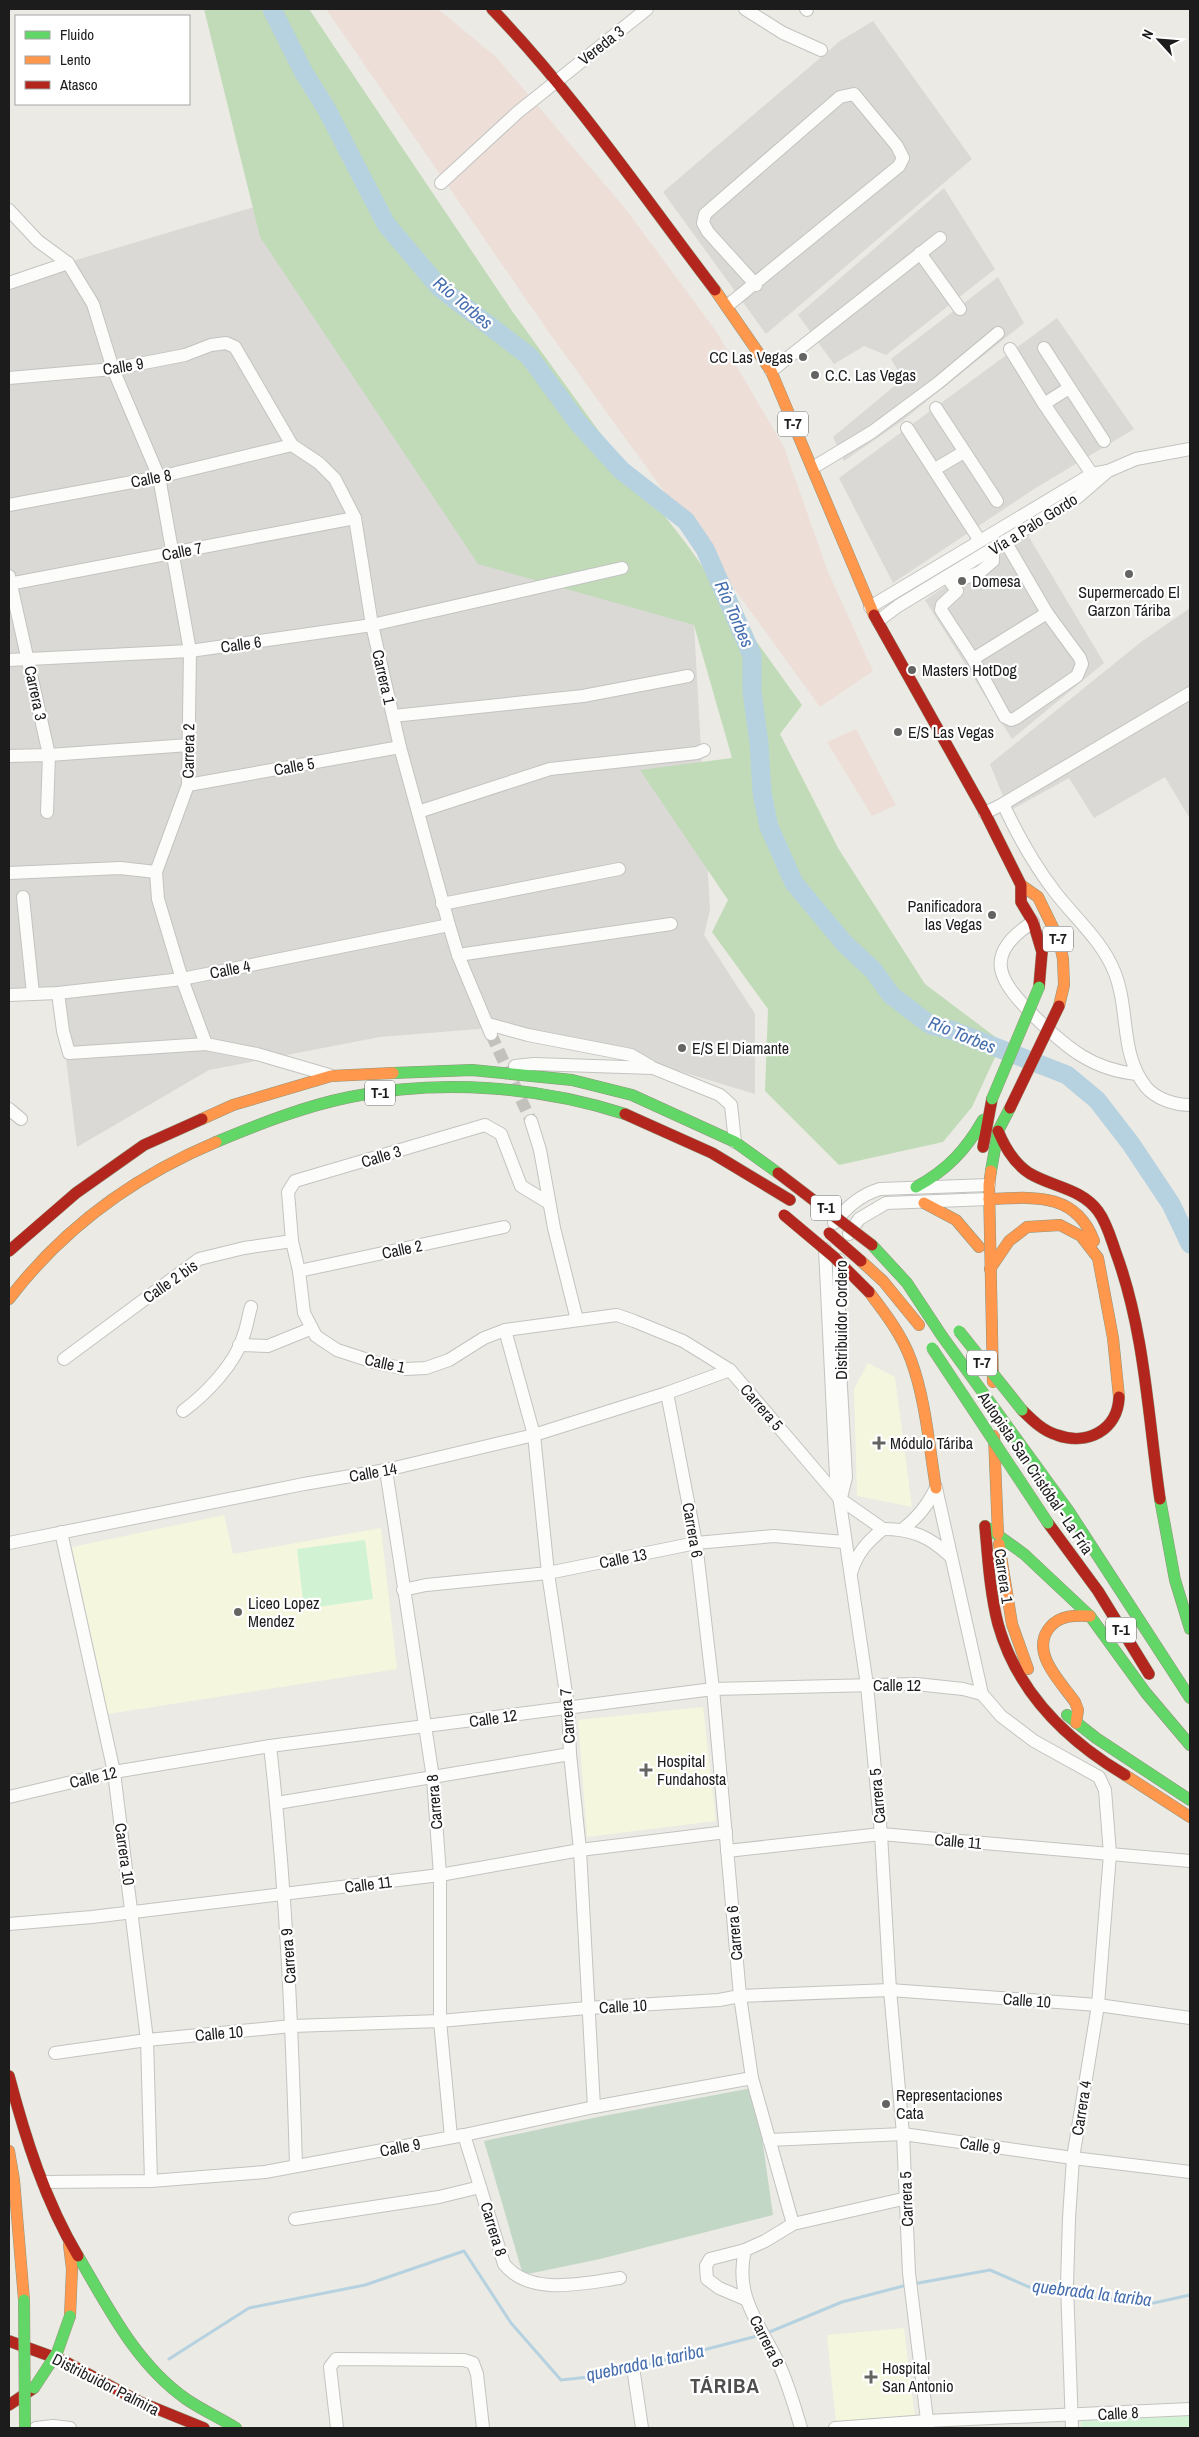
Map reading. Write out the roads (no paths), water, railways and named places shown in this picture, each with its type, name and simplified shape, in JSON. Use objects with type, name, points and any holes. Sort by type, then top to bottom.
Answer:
[{"type":"main road","name":"T-7","points":[[492,9],[519,37],[555,82],[727,306],[771,371],[814,467],[870,606],[984,813],[1021,885],[1022,902],[1033,922],[1042,952],[1039,988],[991,1105],[989,1185]]},
{"type":"main road","name":"T-7","points":[[985,1516],[979,1247],[983,1200],[989,1185],[998,1131],[1058,1006],[1064,985],[1063,959],[1058,940],[1038,897],[1021,885]]},
{"type":"main road","name":"Autopista San Cristóbal - La Fría","points":[[9,1251],[76,1193],[144,1145],[233,1105],[332,1076],[472,1070],[572,1080],[632,1095],[735,1142],[872,1245],[907,1283],[942,1336],[1068,1510],[1190,1698]]},
{"type":"main road","name":"T-1","points":[[9,1300],[50,1250],[80,1224],[173,1161],[257,1125],[350,1097],[408,1090],[465,1089],[505,1090],[568,1098],[596,1105],[671,1134],[727,1160],[793,1203]]},
{"type":"main road","points":[[916,1187],[952,1166],[972,1140],[991,1105]]},
{"type":"main road","points":[[998,1131],[1007,1151],[1018,1165],[1082,1194],[1096,1207],[1107,1227],[1129,1291],[1144,1360],[1153,1453],[1164,1524],[1173,1571],[1190,1629]]},
{"type":"main road","points":[[727,1160],[743,1182],[764,1198]]},
{"type":"main road","points":[[1025,1185],[1064,1187]]},
{"type":"main road","points":[[907,1283],[953,1325],[1022,1410],[1044,1431],[1069,1440],[1091,1438],[1110,1424],[1117,1415],[1118,1375],[1098,1258],[1088,1224],[1078,1212],[1060,1202],[1035,1197],[983,1200]]},
{"type":"main road","name":"Carrera 1","points":[[983,1200],[990,1269],[998,1534],[1005,1597],[1019,1648],[1039,1685],[1054,1704],[1076,1723],[1190,1800]]},
{"type":"main road","points":[[924,1203],[959,1222],[979,1247]]},
{"type":"main road","points":[[781,1212],[834,1257],[869,1292],[887,1315],[911,1360],[922,1406],[936,1488]]},
{"type":"main road","points":[[990,1269],[1004,1246],[1018,1233],[1026,1227],[1049,1224],[1062,1224],[1074,1229],[1088,1242],[1098,1258]]},
{"type":"main road","name":"Autopista San Cristóbal - La Fría","points":[[824,1228],[883,1281],[903,1305],[1048,1523],[1098,1591],[1190,1739]]},
{"type":"main road","points":[[985,1516],[998,1534],[1024,1554],[1090,1616],[1146,1693],[1190,1745]]},
{"type":"main road","name":"Carrera 1","points":[[985,1516],[994,1609],[1006,1648],[1028,1690],[1077,1744],[1173,1804],[1190,1818]]},
{"type":"main road","points":[[1076,1723],[1078,1710],[1075,1702],[1045,1659],[1041,1642],[1050,1626],[1065,1616],[1090,1616]]},
{"type":"main road","points":[[9,2076],[21,2122],[43,2182],[69,2241],[127,2339],[163,2380],[186,2399],[236,2428]]},
{"type":"main road","points":[[9,2151],[14,2180],[24,2300],[25,2428]]},
{"type":"main road","points":[[9,2405],[34,2388],[57,2353],[70,2316],[72,2269],[69,2241]]},
{"type":"main road","name":"Distribuidor Palmira","points":[[10,2341],[64,2360],[140,2402],[204,2428]]},
{"type":"main road","points":[[10,2390],[10,2419]]},
{"type":"street","name":"Vereda 3","points":[[441,183],[555,82],[647,9]]},
{"type":"street","points":[[744,9],[783,33],[821,50]]},
{"type":"street","points":[[727,306],[756,284],[899,166],[903,158],[897,146],[854,94],[840,97],[706,214],[703,223],[708,232],[756,284]]},
{"type":"street","points":[[9,210],[38,241],[68,263]]},
{"type":"street","points":[[771,371],[940,238]]},
{"type":"street","points":[[920,253],[960,309]]},
{"type":"street","points":[[9,284],[68,263]]},
{"type":"street","name":"Carrera 2","points":[[68,263],[93,304],[113,369],[159,476],[174,553],[190,651],[188,785],[156,872],[162,920],[206,1044]]},
{"type":"street","points":[[814,467],[872,432],[938,383],[998,333]]},
{"type":"street","name":"Calle 9","points":[[9,378],[113,369],[185,355],[211,345],[226,343],[235,347]]},
{"type":"street","name":"Carrera 1","points":[[235,347],[292,445],[319,463],[334,479],[356,518],[372,625],[400,747],[442,904],[458,955],[489,1029],[631,1055],[653,1068]]},
{"type":"street","points":[[1044,348],[1104,440]]},
{"type":"street","points":[[1010,349],[1044,404],[1092,474]]},
{"type":"street","points":[[1044,404],[1069,388]]},
{"type":"street","points":[[936,408],[997,501]]},
{"type":"street","points":[[907,428],[980,541]]},
{"type":"street","name":"Calle 8","points":[[9,505],[159,476],[292,445]]},
{"type":"street","name":"Vía a Palo Gordo","points":[[870,606],[1092,474],[1108,471],[1136,459],[1190,449]]},
{"type":"street","points":[[935,469],[964,452]]},
{"type":"street","name":"Vía a Palo Gordo","points":[[878,621],[898,606],[1078,497],[1108,471]]},
{"type":"street","name":"Calle 7","points":[[9,581],[174,553],[356,518]]},
{"type":"street","points":[[951,575],[957,591],[942,605],[941,610],[973,659],[1005,717],[1011,720],[1016,718],[1077,676],[1080,671],[1080,658],[1047,613],[1005,541]]},
{"type":"street","name":"Calle 6","points":[[9,660],[190,651],[372,625],[622,568]]},
{"type":"street","name":"Carrera 3","points":[[9,581],[29,659],[49,755],[47,812]]},
{"type":"street","points":[[973,659],[1047,613]]},
{"type":"street","points":[[393,716],[488,708],[583,696],[688,676]]},
{"type":"street","points":[[984,813],[1004,804],[1190,693]]},
{"type":"street","points":[[9,756],[188,745]]},
{"type":"street","name":"Calle 5","points":[[188,785],[400,747]]},
{"type":"street","points":[[418,812],[550,769],[696,754],[704,750]]},
{"type":"street","points":[[1004,804],[1030,856],[1054,891],[1089,931],[1115,972],[1124,1011],[1127,1048],[1137,1074],[1147,1088],[1163,1100],[1190,1105]]},
{"type":"street","points":[[9,873],[120,868],[156,872]]},
{"type":"street","points":[[442,904],[619,869]]},
{"type":"street","points":[[23,897],[32,994]]},
{"type":"street","points":[[1033,922],[1009,939],[1004,948],[1001,960],[1001,974],[1008,988],[1063,1044],[1103,1068],[1116,1072],[1137,1074]]},
{"type":"street","points":[[458,955],[671,924]]},
{"type":"street","name":"Calle 4","points":[[9,995],[58,993],[182,979],[449,925]]},
{"type":"street","points":[[58,993],[63,1032],[69,1052],[206,1044],[257,1054],[332,1076]]},
{"type":"street","points":[[472,1070],[534,1064],[653,1068],[720,1095],[731,1105],[735,1142]]},
{"type":"street","points":[[9,1109],[21,1119]]},
{"type":"street","points":[[531,1121],[540,1150],[549,1203],[577,1320]]},
{"type":"street","name":"Calle 3","points":[[300,1271],[292,1241],[288,1192],[295,1181],[476,1127],[485,1125],[501,1134],[521,1186],[549,1203]]},
{"type":"street","points":[[950,1556],[937,1543],[921,1534],[903,1530],[883,1530],[840,1499],[836,1476],[825,1242],[832,1226],[848,1206],[866,1193],[880,1189],[989,1185]]},
{"type":"street","name":"Distribuidor Cordero","points":[[840,1499],[846,1477],[839,1351],[839,1263],[845,1240],[859,1219],[886,1204],[983,1200]]},
{"type":"street","name":"Calle 2","points":[[300,1271],[504,1227]]},
{"type":"street","name":"Calle 2 bis","points":[[64,1358],[199,1259],[244,1248],[292,1241]]},
{"type":"street","points":[[239,1346],[268,1346],[310,1329],[301,1297],[300,1271]]},
{"type":"street","points":[[183,1411],[203,1396],[239,1346],[243,1339],[251,1307]]},
{"type":"street","name":"Carrera 5","points":[[577,1320],[617,1315],[683,1341],[730,1370],[840,1499],[844,1542],[866,1685],[881,1834],[890,1990],[903,2134],[910,2291],[927,2425]]},
{"type":"street","name":"Calle 1","points":[[310,1329],[316,1336],[337,1350],[377,1363],[406,1369],[426,1368],[449,1360],[484,1338],[505,1330],[577,1320]]},
{"type":"street","name":"Carrera 7","points":[[505,1330],[534,1435],[548,1573],[568,1707],[570,1754],[580,1850],[587,2008],[594,2107]]},
{"type":"street","name":"Calle 14","points":[[9,1543],[294,1486],[386,1470],[534,1435],[667,1394],[730,1370]]},
{"type":"street","name":"Carrera 6","points":[[667,1394],[696,1543],[713,1689],[740,1996],[752,2078],[793,2224]]},
{"type":"street","name":"Carrera 8","points":[[386,1470],[433,1778],[440,1875],[440,2021],[451,2137]]},
{"type":"street","points":[[903,1530],[917,1518],[928,1504],[936,1488]]},
{"type":"street","points":[[936,1488],[982,1694]]},
{"type":"street","points":[[850,1577],[856,1558],[867,1542],[883,1530]]},
{"type":"street","name":"Carrera 10","points":[[62,1532],[114,1772],[147,2040],[151,2181]]},
{"type":"street","name":"Calle 13","points":[[403,1590],[426,1585],[548,1573],[696,1543],[774,1536],[844,1542]]},
{"type":"street","name":"Calle 12","points":[[9,1797],[114,1772],[270,1746],[713,1689],[916,1684],[963,1689],[982,1694]]},
{"type":"street","name":"Carrera 4","points":[[982,1694],[1000,1716],[1034,1741],[1072,1760],[1099,1777],[1105,1790],[1110,1854],[1098,2005],[1073,2158],[1067,2284],[1072,2422]]},
{"type":"street","name":"Carrera 9","points":[[270,1746],[277,1803],[284,1894],[292,2026],[296,2166]]},
{"type":"street","points":[[277,1803],[570,1754]]},
{"type":"street","name":"Calle 11","points":[[9,1924],[92,1917],[132,1910],[440,1875],[580,1850],[726,1832]]},
{"type":"street","name":"Calle 11","points":[[727,1851],[881,1834],[1190,1861]]},
{"type":"street","name":"Calle 10","points":[[55,2053],[147,2040],[292,2026],[440,2021],[587,2008],[720,2000],[740,1996],[890,1990],[1098,2005],[1190,2018]]},
{"type":"street","name":"Calle 9","points":[[43,2182],[151,2181],[239,2175],[464,2135],[594,2107],[752,2078]]},
{"type":"street","name":"Calle 9","points":[[769,2140],[903,2134],[1190,2172]]},
{"type":"street","name":"Carrera 8","points":[[464,2135],[504,2264],[512,2274],[528,2282],[563,2285],[620,2278]]},
{"type":"street","points":[[295,2219],[439,2197],[480,2187]]},
{"type":"street","points":[[745,2299],[718,2288],[707,2279],[706,2266],[710,2259],[745,2250],[793,2224],[907,2198]]},
{"type":"street","name":"Carrera 6","points":[[745,2250],[742,2264],[745,2299],[789,2387],[801,2428]]},
{"type":"street","points":[[337,2428],[330,2367],[336,2359],[464,2360],[473,2363],[477,2374],[483,2428]]},
{"type":"street","points":[[634,2374],[642,2428]]},
{"type":"street","name":"Calle 8","points":[[835,2428],[1072,2422],[1190,2409]]},
{"type":"street","points":[[36,2428],[53,2426],[70,2428]]},
{"type":"waterway","name":"Río Torbes","points":[[272,9],[304,73],[326,108],[386,224],[440,288],[529,356],[579,424],[621,470],[686,521],[705,549],[752,655],[752,692],[759,743],[762,793],[769,827],[794,883],[844,943],[874,971],[891,995],[921,1018],[931,1025],[954,1031],[1067,1075],[1097,1100],[1131,1144],[1171,1204],[1190,1244]]},
{"type":"waterway","name":"quebrada la tariba","points":[[169,2359],[249,2308],[365,2285],[464,2251],[511,2323],[561,2380],[607,2375],[761,2335]]},
{"type":"waterway","name":"quebrada la tariba","points":[[913,2284],[990,2270],[1036,2290],[1064,2294]]},
{"type":"waterway","name":"quebrada la tariba","points":[[767,2333],[842,2302],[907,2285]]},
{"type":"waterway","name":"quebrada la tariba","points":[[1070,2295],[1149,2304],[1190,2295]]},
{"type":"tunnel","points":[[491,1034],[531,1121]]},
{"type":"place","name":"CC Las Vegas","points":[[803,357]]},
{"type":"place","name":"C.C. Las Vegas","points":[[815,375]]},
{"type":"place","name":"Supermercado El Garzon Táriba","points":[[1129,574]]},
{"type":"place","name":"Domesa","points":[[962,581]]},
{"type":"place","name":"Masters HotDog","points":[[912,670]]},
{"type":"place","name":"E/S Las Vegas","points":[[898,732]]},
{"type":"place","name":"Panificadora las Vegas","points":[[992,915]]},
{"type":"place","name":"E/S El Diamante","points":[[682,1048]]},
{"type":"place","name":"Módulo Táriba","points":[[879,1443]]},
{"type":"place","name":"Liceo Lopez Mendez","points":[[238,1612]]},
{"type":"place","name":"Hospital Fundahosta","points":[[646,1770]]},
{"type":"place","name":"Representaciones Cata","points":[[886,2104]]},
{"type":"place","name":"Hospital San Antonio","points":[[871,2377]]},
{"type":"district","name":"TÁRIBA","points":[[725,2386]]}]
